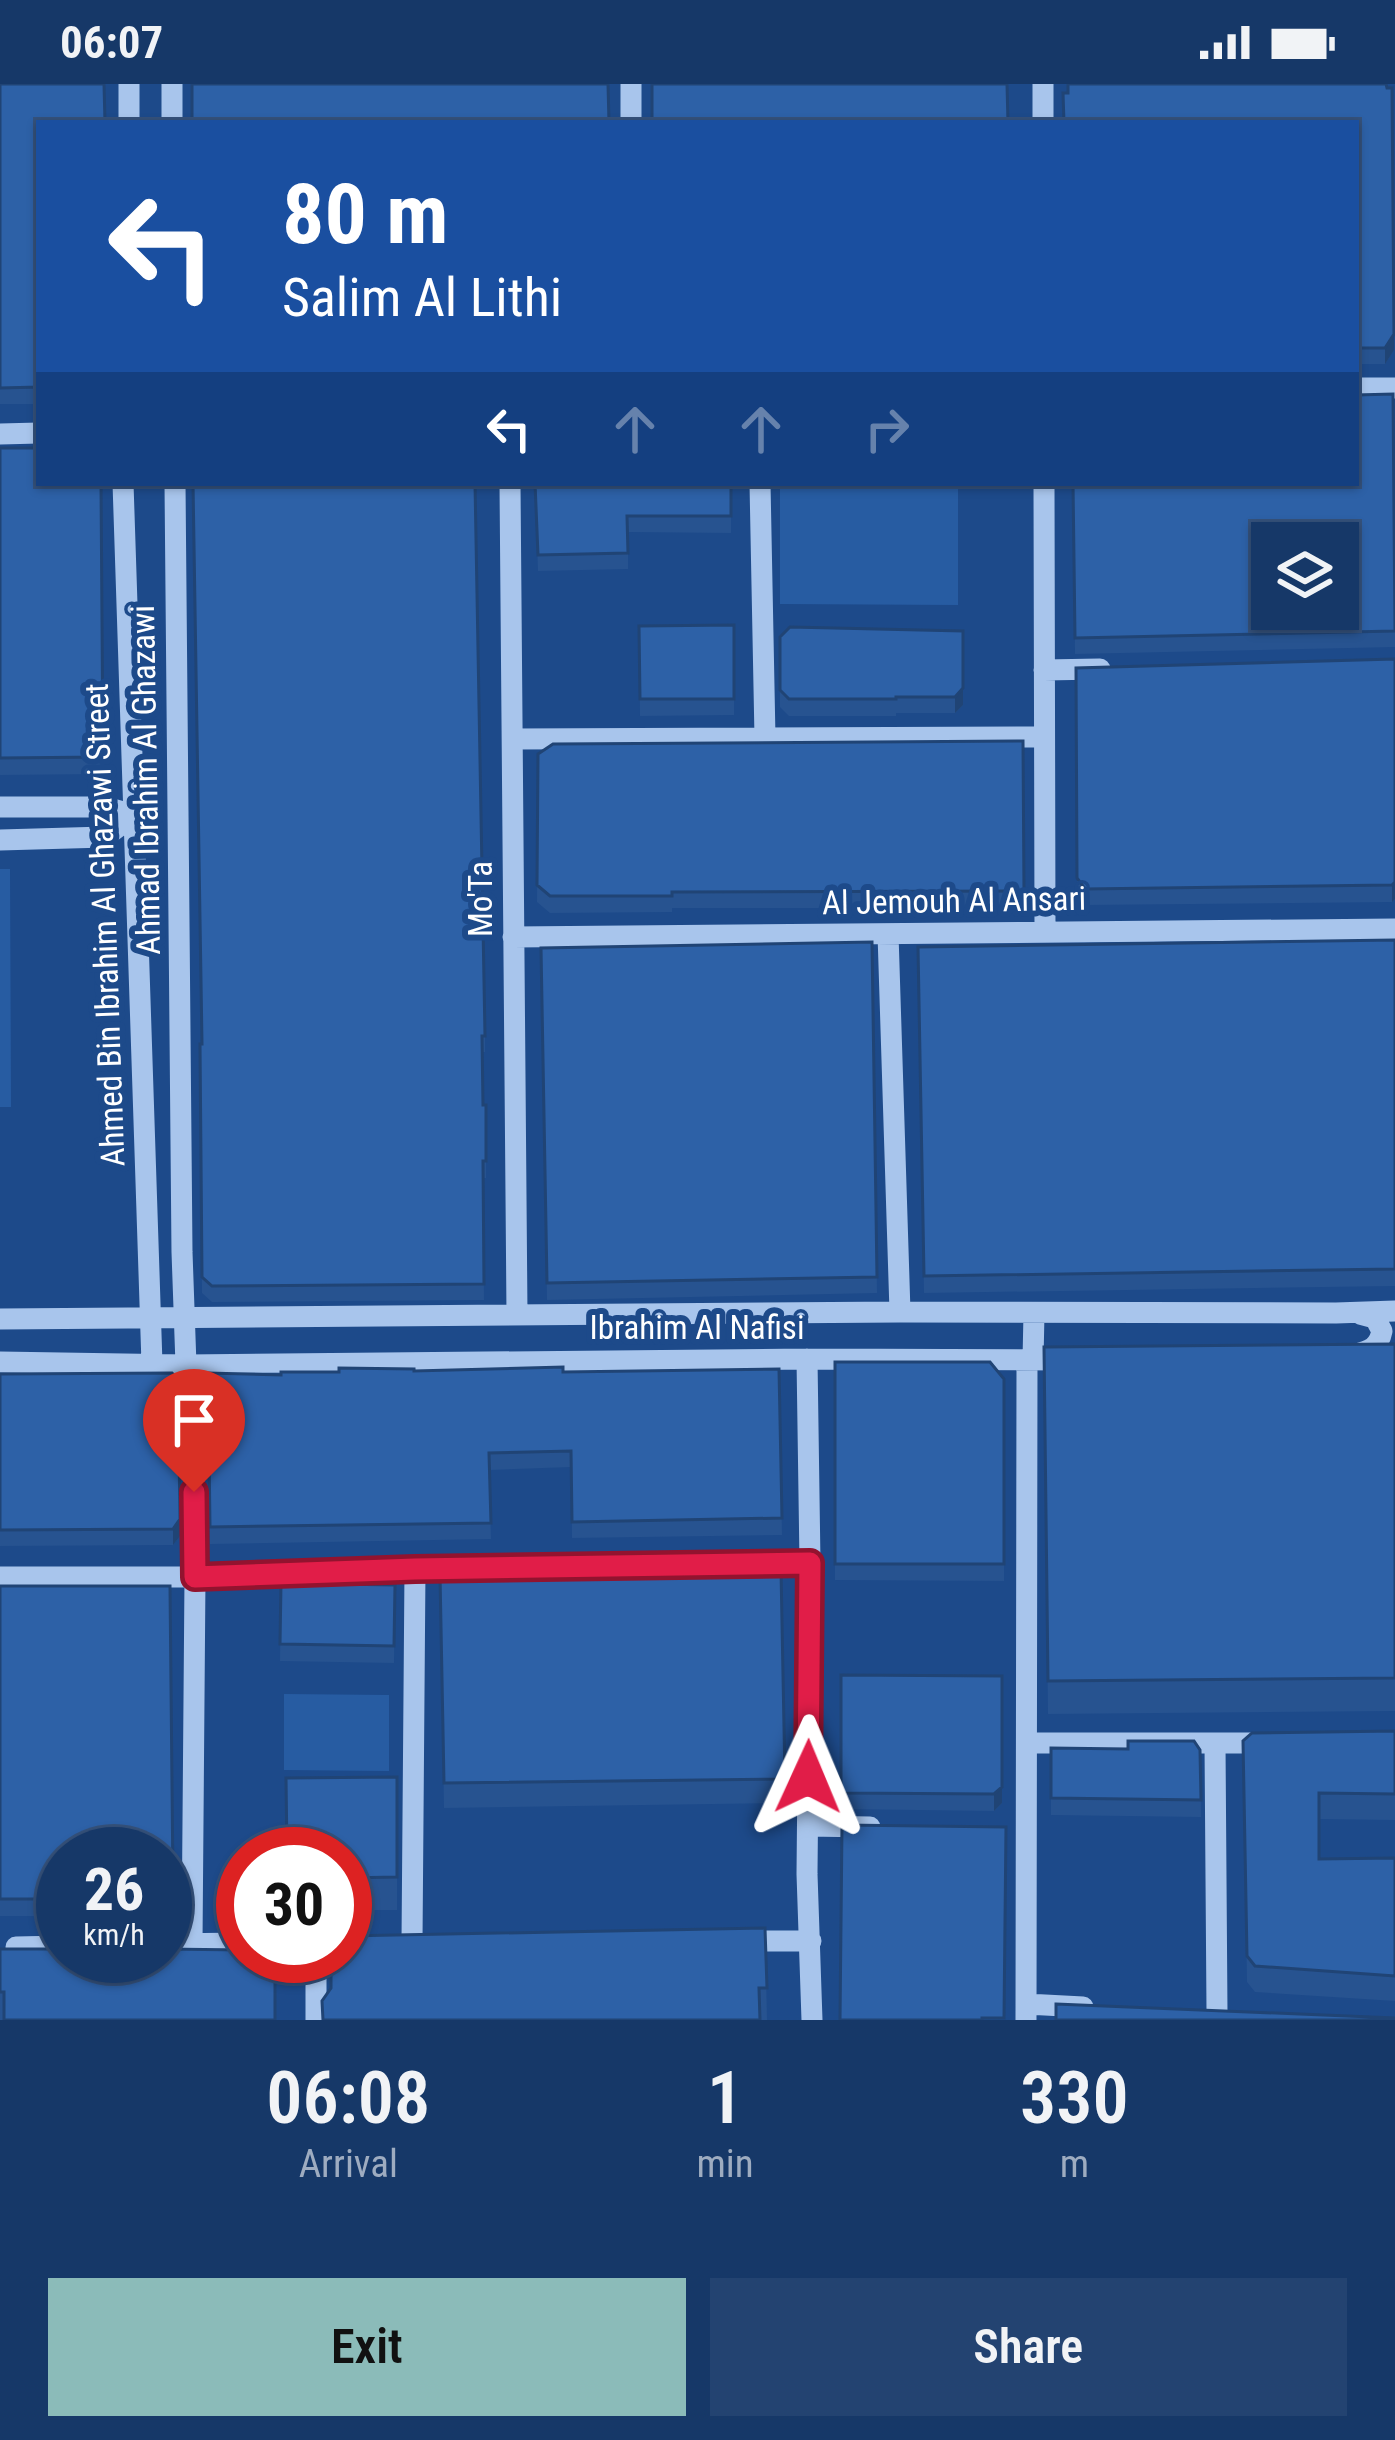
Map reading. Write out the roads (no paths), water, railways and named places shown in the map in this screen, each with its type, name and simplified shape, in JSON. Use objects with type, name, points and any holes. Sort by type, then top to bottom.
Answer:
[{"type":"street","points":[[128,120],[130,84]]},
{"type":"street","points":[[172,84],[172,120]]},
{"type":"street","points":[[631,84],[631,120]]},
{"type":"street","points":[[1043,84],[1043,120]]},
{"type":"street","points":[[1359,388],[1395,388]]},
{"type":"street","points":[[0,434],[36,433]]},
{"type":"street","name":"Ahmed Bin Ibrahim Al Ghazawi Street","points":[[123,486],[152,1364]]},
{"type":"street","name":"Ahmad Ibrahim Al Ghazawi","points":[[175,486],[184,1317],[190,1365],[195,1577],[192,1852]]},
{"type":"street","name":"Mo'Ta","points":[[510,486],[517,1315]]},
{"type":"street","points":[[760,486],[765,738]]},
{"type":"street","points":[[1044,486],[1045,932]]},
{"type":"street","points":[[1044,670],[1114,668]]},
{"type":"street","points":[[513,740],[1044,737]]},
{"type":"street","points":[[0,807],[106,807],[134,815]]},
{"type":"street","points":[[0,840],[105,837],[134,815]]},
{"type":"street","name":"Al Jemouh Al Ansari","points":[[513,937],[1395,929]]},
{"type":"street","points":[[888,934],[901,1312]]},
{"type":"street","name":"Ibrahim Al Nafisi","points":[[0,1319],[1395,1311]]},
{"type":"street","points":[[1034,1313],[1027,1743],[1016,1829],[1026,2012],[1098,2007]]},
{"type":"street","points":[[1336,1313],[1375,1318],[1382,1331],[1375,1347],[1337,1355],[1395,1356]]},
{"type":"street","points":[[806,1359],[812,2020]]},
{"type":"street","name":"Ibrahim Al Nafisi","points":[[0,1362],[1078,1360]]},
{"type":"street","points":[[0,1577],[810,1563]]},
{"type":"street","points":[[412,1942],[415,1569]]},
{"type":"street","points":[[1027,1743],[1283,1743]]},
{"type":"street","points":[[1193,2011],[1228,2013],[1215,1744]]},
{"type":"street","points":[[808,1826],[895,1827]]},
{"type":"street","points":[[717,1940],[811,1941]]},
{"type":"street","points":[[16,1947],[36,1947]]},
{"type":"street","points":[[316,1983],[316,2020]]}]
